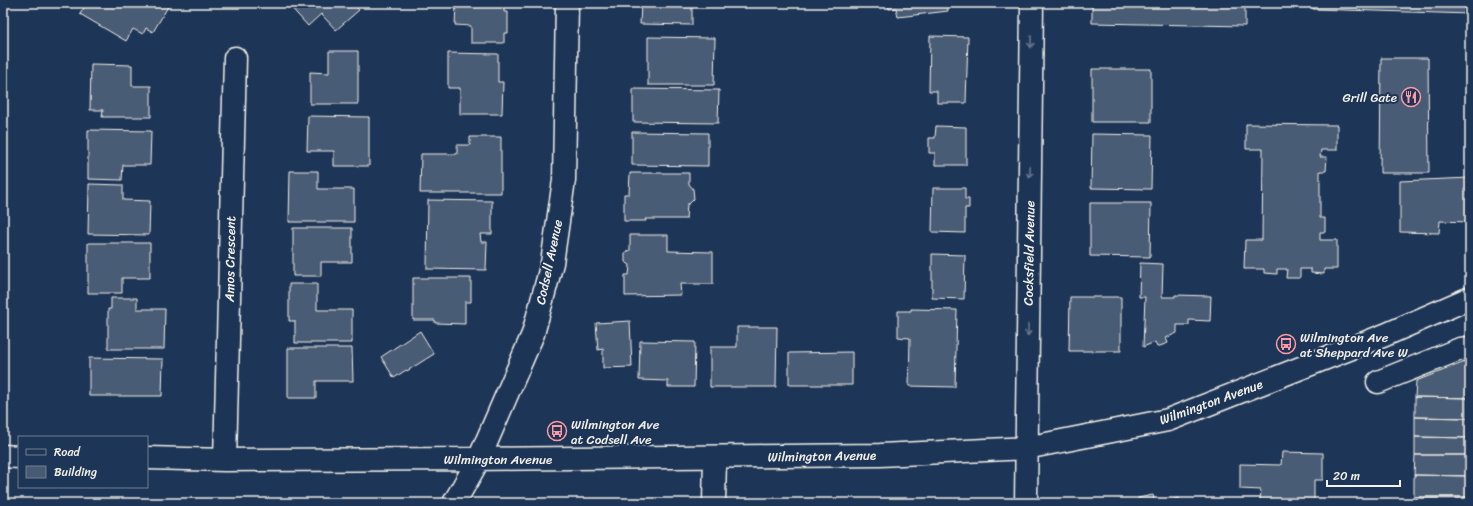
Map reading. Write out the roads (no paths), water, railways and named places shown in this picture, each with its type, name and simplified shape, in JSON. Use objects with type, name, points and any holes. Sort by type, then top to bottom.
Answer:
[{"type":"street","name":"Codsell Avenue","points":[[454,503],[479,459],[533,334],[552,263],[564,180],[566,3]]},
{"type":"street","name":"Cocksfield Avenue","points":[[1026,503],[1032,3]]},
{"type":"street","name":"Amos Crescent","points":[[225,460],[235,58]]},
{"type":"street","name":"Wilmington Avenue","points":[[148,458],[225,460],[715,457],[880,455],[1026,448],[1168,420],[1385,335],[1470,298]]},
{"type":"street","points":[[1378,382],[1460,349],[1470,348]]},
{"type":"street","points":[[3,456],[18,456]]},
{"type":"street","points":[[714,503],[715,457]]},
{"type":"place","name":"Grill Gate","points":[[1411,97]]},
{"type":"place","name":"Wilmington Ave at Sheppard Ave W","points":[[1286,344]]},
{"type":"place","name":"Wilmington Ave at Codsell Ave","points":[[557,431]]}]
